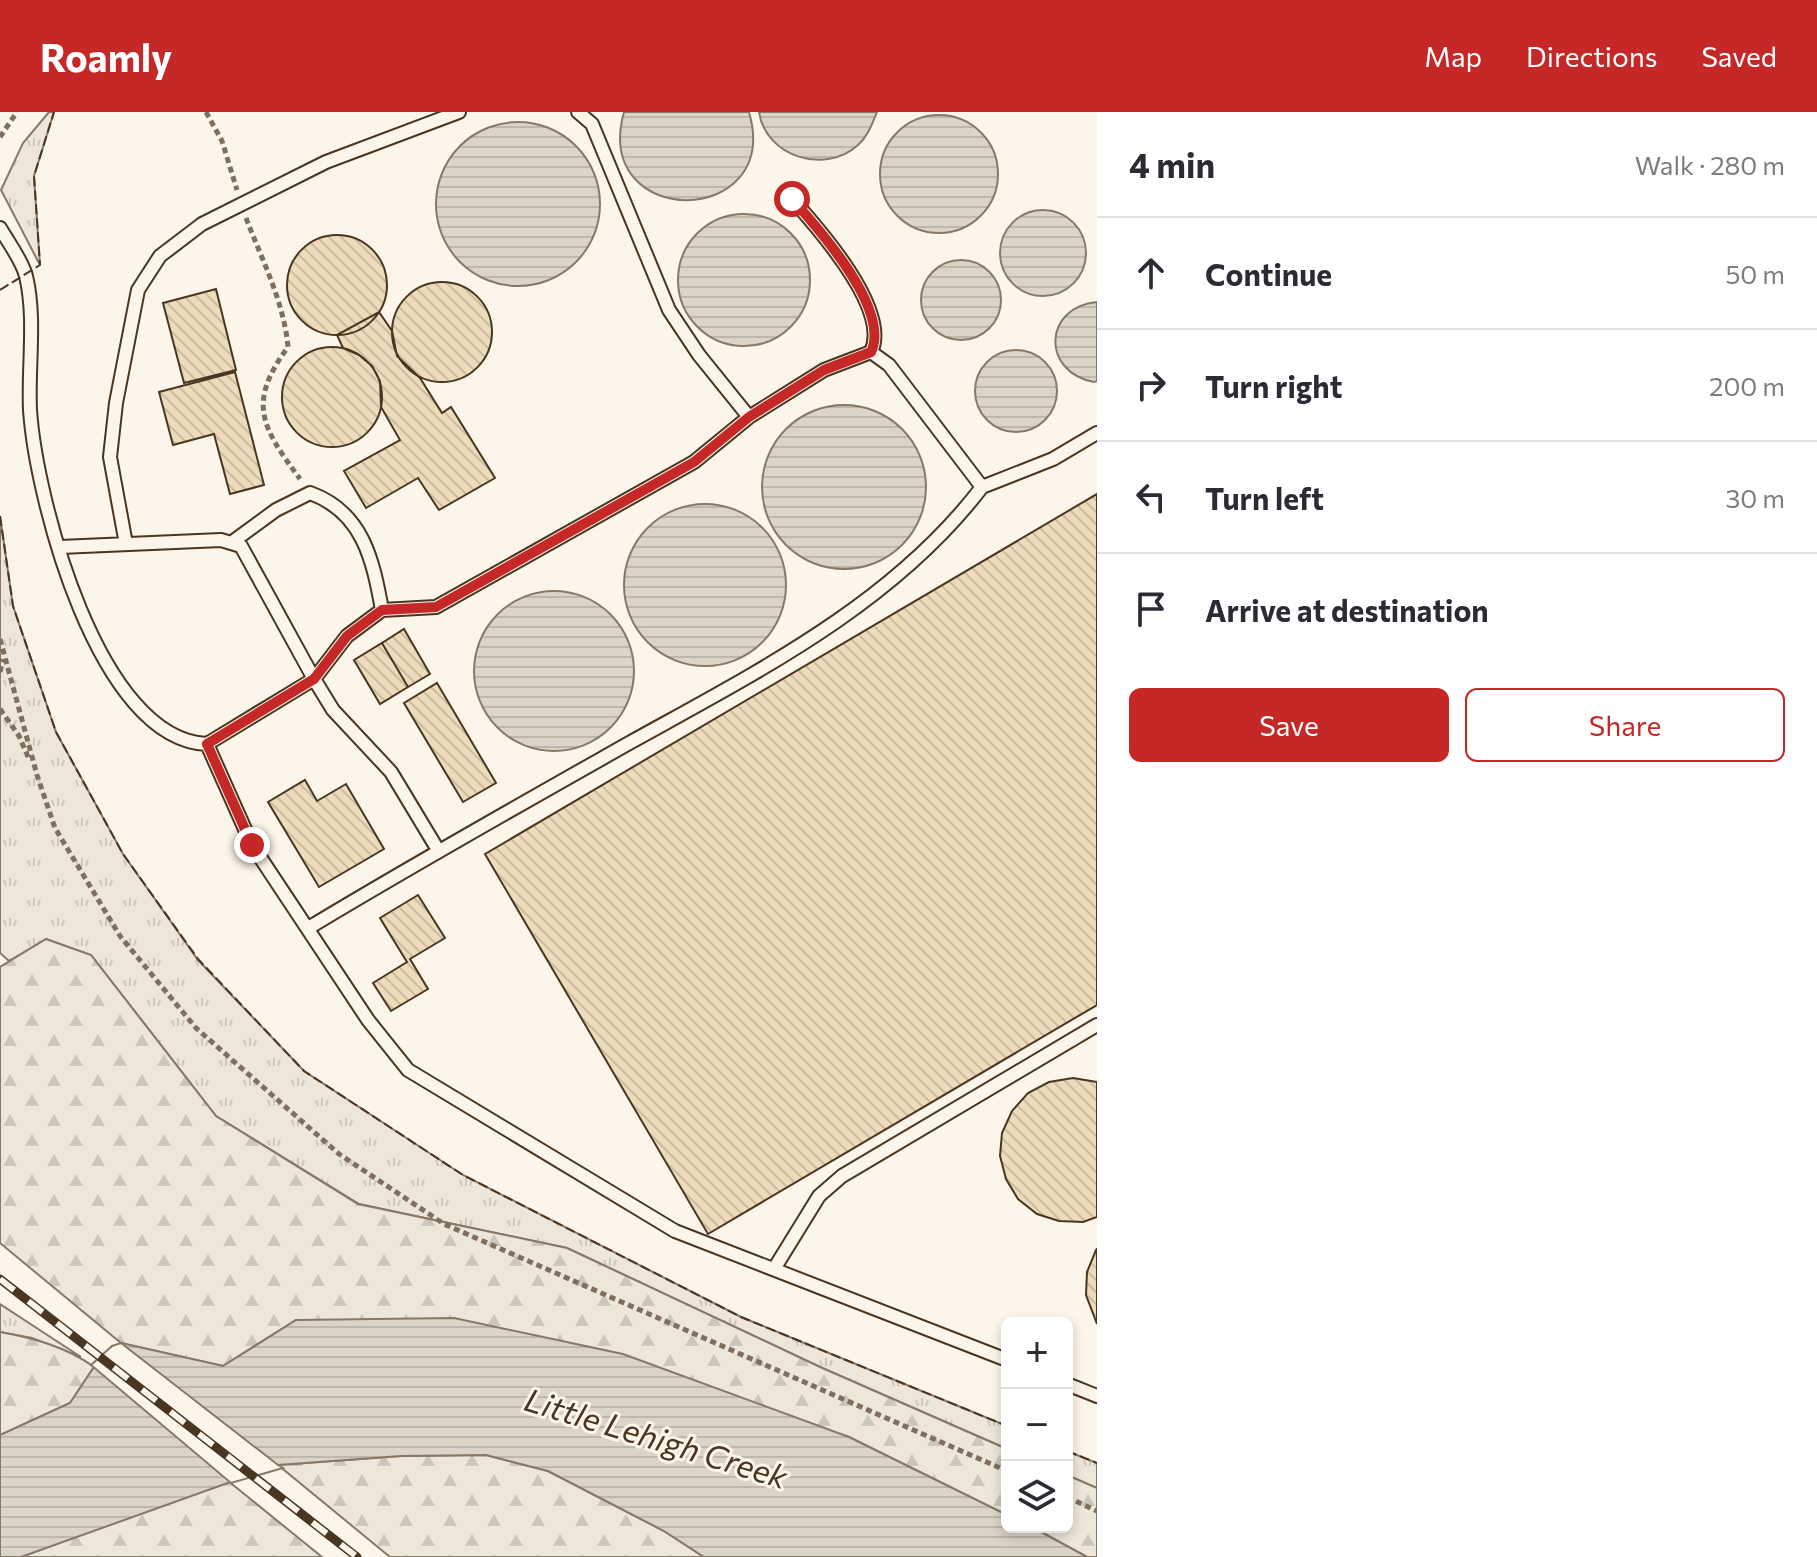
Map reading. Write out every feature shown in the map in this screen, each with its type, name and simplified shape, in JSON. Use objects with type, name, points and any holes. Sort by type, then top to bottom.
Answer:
[{"type":"lane","points":[[126,544],[110,457],[116,403],[138,290],[160,256],[202,224],[326,162],[459,112]]},
{"type":"lane","points":[[578,112],[592,124],[669,310],[699,355],[749,417]]},
{"type":"lane","points":[[0,228],[26,274],[30,411],[39,466],[75,600],[100,656],[122,688],[153,721],[188,743],[207,744],[314,679],[347,636],[382,610],[436,607],[694,462],[749,417],[824,370],[871,352],[876,342],[874,322],[855,284],[831,243],[792,199]]},
{"type":"lane","points":[[871,352],[889,365],[982,487]]},
{"type":"lane","points":[[310,927],[438,850],[747,677],[837,621],[942,536],[982,487],[1053,459],[1097,433]]},
{"type":"lane","points":[[231,543],[276,510],[310,493],[331,501],[356,526],[373,557],[382,610]]},
{"type":"lane","points":[[60,547],[221,540],[241,546],[333,710],[391,772],[438,850]]},
{"type":"lane","points":[[207,744],[252,845],[310,927],[368,1020],[408,1070],[675,1231],[1001,1358]]},
{"type":"lane","points":[[774,1269],[819,1196],[842,1176],[1097,1025]]},
{"type":"lane","points":[[1073,1386],[1097,1396]]},
{"type":"path","points":[[0,137],[17,112]]},
{"type":"path","points":[[206,112],[229,162],[240,205],[260,247],[287,330],[288,347],[269,374],[261,399],[279,448],[310,493]]},
{"type":"path","points":[[0,639],[37,775],[55,828],[120,936],[196,1028],[339,1154],[399,1197],[476,1240],[1001,1468]]},
{"type":"path","points":[[0,672],[4,654]]},
{"type":"path","points":[[0,709],[19,736],[37,775]]},
{"type":"path","points":[[1073,1500],[1097,1511]]},
{"type":"green space","points":[[49,112],[54,112],[34,176],[40,265],[1,190],[23,143]]},
{"type":"green space","points":[[0,516],[13,606],[56,732],[123,854],[198,960],[304,1071],[463,1175],[741,1317],[1001,1424],[1001,1446],[820,1367],[567,1248],[359,1204],[216,1116],[91,955],[46,939],[9,961],[0,953]]},
{"type":"green space","points":[[46,939],[91,955],[216,1116],[358,1204],[567,1248],[820,1367],[1001,1446],[1001,1512],[849,1437],[296,1320],[223,1366],[121,1343],[0,1243],[0,967]]},
{"type":"green space","points":[[0,1304],[81,1357],[32,1338],[0,1332]]},
{"type":"green space","points":[[0,1332],[49,1344],[94,1367],[70,1403],[0,1435]]},
{"type":"green space","points":[[1073,1453],[1097,1463],[1097,1488],[1073,1478]]},
{"type":"green space","points":[[486,1455],[548,1471],[664,1531],[704,1557],[390,1557],[278,1465],[401,1456]]},
{"type":"green space","points":[[1073,1478],[1097,1488],[1097,1557],[1087,1557],[1043,1533],[1073,1533]]},
{"type":"green space","points":[[227,1480],[322,1557],[21,1557]]},
{"type":"water","points":[[624,112],[749,112],[752,150],[739,178],[716,195],[687,200],[658,195],[634,178],[621,151]]},
{"type":"water","points":[[759,112],[877,112],[858,145],[845,154],[814,160],[799,157],[773,140],[764,128]]},
{"type":"water","points":[[939,115],[962,119],[981,132],[994,151],[998,174],[994,197],[981,216],[962,229],[939,233],[916,229],[897,216],[884,197],[880,174],[884,151],[897,132],[916,119]]},
{"type":"water","points":[[518,122],[549,128],[576,146],[594,173],[600,204],[594,235],[576,262],[549,280],[518,286],[487,280],[460,262],[442,235],[436,204],[442,173],[460,146],[487,128]]},
{"type":"water","points":[[1043,210],[1059,214],[1073,223],[1082,237],[1086,253],[1082,269],[1073,283],[1059,292],[1043,296],[1027,292],[1013,283],[1004,269],[1000,253],[1004,237],[1013,223],[1027,214]]},
{"type":"water","points":[[744,214],[769,219],[791,233],[805,255],[810,280],[805,305],[791,327],[769,341],[744,346],[719,341],[697,327],[683,305],[678,280],[683,255],[697,233],[719,219]]},
{"type":"water","points":[[961,260],[976,263],[989,272],[998,285],[1001,300],[998,315],[989,328],[976,337],[961,340],[946,337],[933,328],[924,315],[921,300],[924,285],[933,272],[946,263]]},
{"type":"water","points":[[1097,302],[1097,381],[1094,382],[1077,376],[1065,366],[1057,354],[1055,340],[1058,327],[1066,315],[1079,306]]},
{"type":"water","points":[[1016,350],[1032,353],[1045,362],[1054,375],[1057,391],[1054,407],[1045,420],[1032,429],[1016,432],[1000,429],[987,420],[978,407],[975,391],[978,375],[987,362],[1000,353]]},
{"type":"water","points":[[844,405],[875,411],[902,429],[920,456],[926,487],[920,518],[902,545],[875,563],[844,569],[813,563],[786,545],[768,518],[762,487],[768,456],[786,429],[813,411]]},
{"type":"water","points":[[705,504],[736,510],[762,528],[780,554],[786,585],[780,616],[762,642],[736,660],[705,666],[674,660],[648,642],[630,616],[624,585],[630,554],[648,528],[674,510]]},
{"type":"water","points":[[554,591],[585,597],[611,614],[628,640],[634,671],[628,702],[611,728],[585,745],[554,751],[523,745],[497,728],[480,702],[474,671],[480,640],[497,614],[523,597]]},
{"type":"water","name":"Little Lehigh Creek","points":[[454,1318],[623,1354],[849,1437],[1001,1512],[1001,1533],[1043,1533],[1087,1557],[704,1557],[664,1531],[548,1471],[486,1455],[401,1456],[278,1465],[21,1557],[0,1557],[0,1435],[70,1403],[94,1367],[121,1343],[223,1366],[296,1320]]},
{"type":"pier","points":[[121,1343],[283,1468],[231,1483],[91,1365],[112,1346]]},
{"type":"building","points":[[337,235],[365,243],[379,257],[387,285],[379,313],[365,327],[337,335],[309,327],[295,313],[287,285],[295,257],[309,243]]},
{"type":"building","points":[[442,282],[470,290],[484,304],[492,332],[484,360],[470,374],[442,382],[414,374],[400,360],[392,332],[400,304],[414,290]]},
{"type":"building","points":[[216,289],[236,370],[184,383],[163,303]]},
{"type":"building","points":[[379,312],[392,331],[397,356],[420,378],[442,413],[451,407],[495,478],[439,510],[418,478],[366,508],[344,471],[400,440],[381,407],[380,381],[372,366],[359,355],[343,348],[337,335]]},
{"type":"building","points":[[332,347],[360,355],[374,369],[382,397],[374,425],[360,439],[332,447],[304,439],[290,425],[282,397],[290,369],[304,355]]},
{"type":"building","points":[[235,372],[264,485],[230,494],[214,434],[173,445],[159,392]]},
{"type":"building","points":[[1097,494],[1097,1005],[708,1234],[485,854]]},
{"type":"building","points":[[404,629],[430,674],[408,687],[382,643]]},
{"type":"building","points":[[382,643],[408,687],[380,704],[354,660]]},
{"type":"building","points":[[437,683],[496,783],[463,802],[404,703]]},
{"type":"building","points":[[305,780],[317,801],[346,784],[384,849],[319,887],[268,802]]},
{"type":"building","points":[[418,895],[445,938],[410,959],[428,989],[391,1011],[373,983],[407,962],[380,918]]},
{"type":"building","points":[[1073,1078],[1097,1082],[1097,1217],[1083,1222],[1059,1221],[1037,1214],[1018,1199],[1006,1179],[1000,1156],[1002,1133],[1012,1111],[1028,1093],[1049,1082]]},
{"type":"building","points":[[1097,1249],[1097,1324],[1086,1295],[1087,1272]]},
{"type":"railway","points":[[0,1279],[357,1557]]},
{"type":"fence","points":[[0,290],[40,265],[34,176],[54,112]]},
{"type":"fence","points":[[0,516],[13,606],[56,732],[123,854],[198,959],[304,1071],[463,1175],[741,1317],[1001,1424]]},
{"type":"fence","points":[[1073,1453],[1097,1463]]},
{"type":"route","points":[[252,845],[231,791],[207,744],[314,679],[347,636],[382,610],[436,607],[694,462],[749,417],[824,370],[871,352],[876,342],[874,322],[855,284],[831,243],[792,199]]}]
